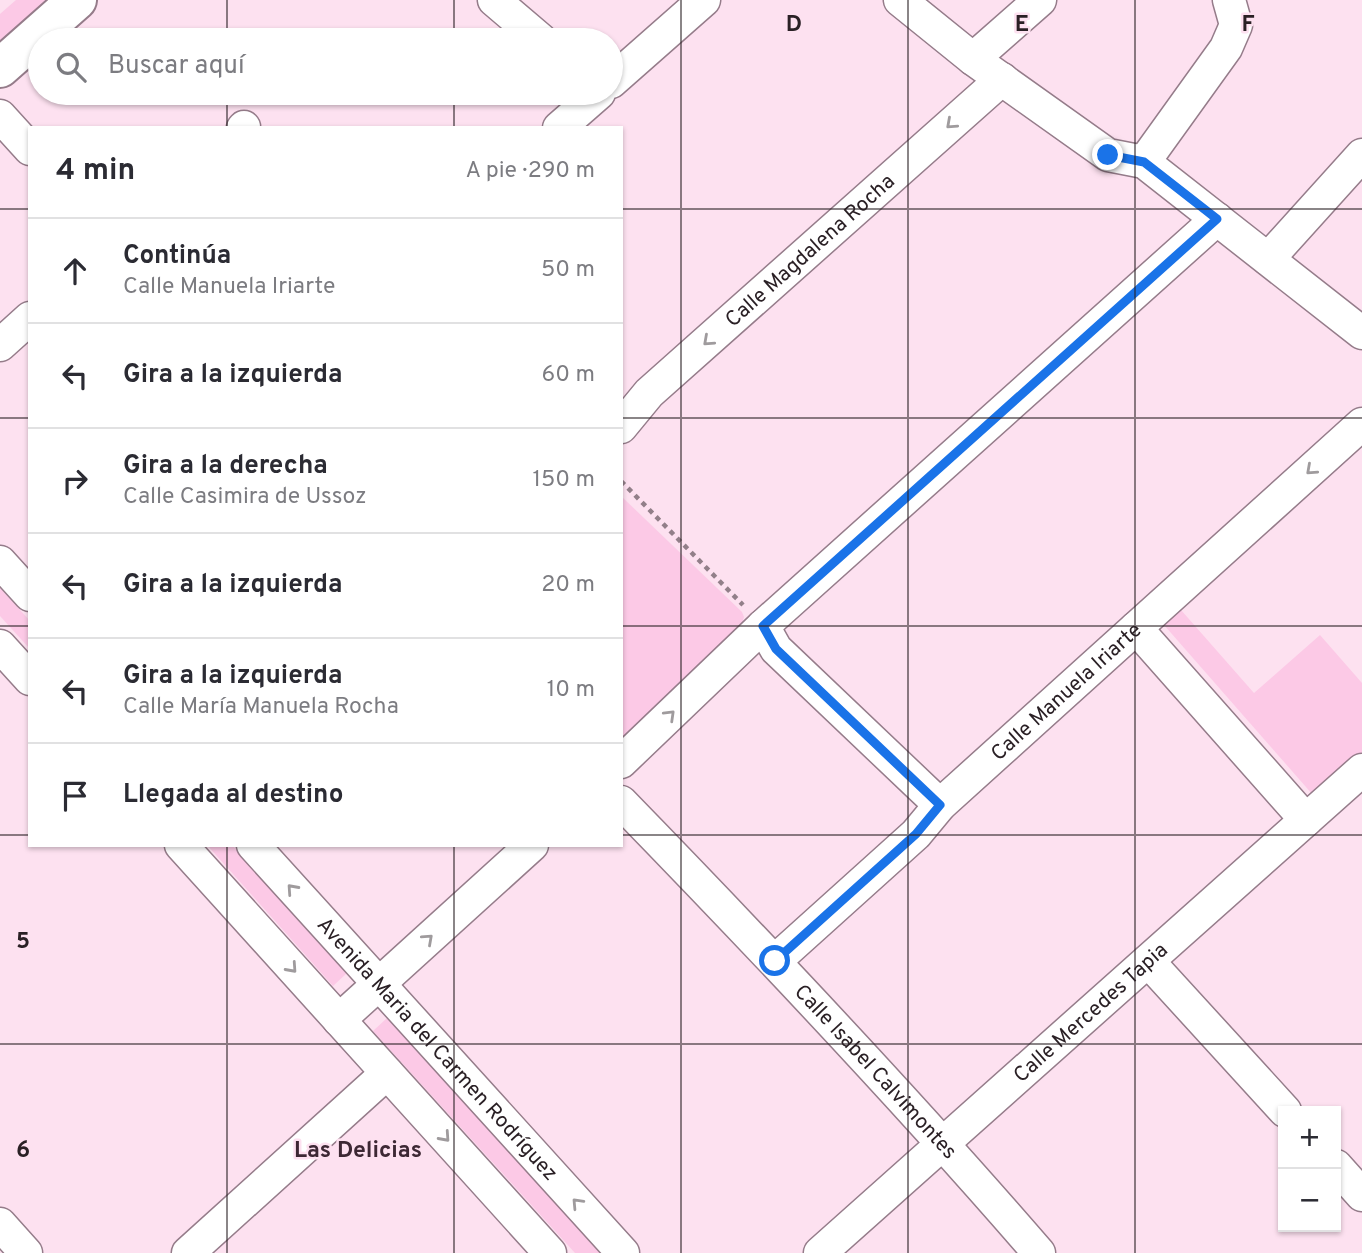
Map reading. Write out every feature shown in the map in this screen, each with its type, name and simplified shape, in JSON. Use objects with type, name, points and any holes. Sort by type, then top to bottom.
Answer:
[{"type":"main road","points":[[45,28],[77,0]]},
{"type":"main road","points":[[0,68],[28,43]]},
{"type":"street","points":[[494,0],[527,28]]},
{"type":"street","points":[[623,71],[704,0]]},
{"type":"street","points":[[900,0],[972,59],[1108,155],[1144,162],[1362,332]]},
{"type":"street","points":[[972,59],[1040,0]]},
{"type":"street","points":[[1144,162],[1226,48],[1236,25],[1229,0]]},
{"type":"street","name":"Calle Magdalena Rocha","points":[[623,425],[649,393],[1002,79]]},
{"type":"street","points":[[561,126],[585,105]]},
{"type":"street","points":[[0,116],[28,147]]},
{"type":"street","points":[[1268,258],[1362,155]]},
{"type":"street","points":[[623,760],[763,626],[1217,219]]},
{"type":"street","points":[[0,345],[28,320]]},
{"type":"street","name":"Calle Manuela Iriarte","points":[[775,961],[916,834],[940,805],[1362,424]]},
{"type":"street","points":[[0,562],[28,593]]},
{"type":"street","points":[[763,626],[776,649],[940,805]]},
{"type":"street","points":[[1136,628],[1306,820]]},
{"type":"street","points":[[0,646],[28,677]]},
{"type":"street","name":"Calle Mercedes Tapia","points":[[820,1253],[1362,771]]},
{"type":"street","name":"Calle Isabel Calvimontes","points":[[623,804],[775,961],[944,1143],[1039,1253]]},
{"type":"street","points":[[183,847],[550,1253]]},
{"type":"street","name":"Avenida Maria del Carmen Rodríguez","points":[[255,847],[623,1253]]},
{"type":"street","points":[[339,1020],[530,847]]},
{"type":"street","points":[[1147,961],[1280,1106]]},
{"type":"street","points":[[188,1253],[387,1073]]},
{"type":"street","points":[[1339,1169],[1362,1195]]},
{"type":"street","points":[[0,1224],[26,1253]]},
{"type":"path","points":[[623,483],[763,626]]},
{"type":"shaded area","points":[[16,0],[53,0],[0,45],[0,14]]},
{"type":"shaded area","points":[[623,498],[742,612],[744,617],[741,627],[623,739]]},
{"type":"shaded area","points":[[0,588],[28,619],[28,647],[0,616]]},
{"type":"shaded area","points":[[1181,610],[1254,693],[1320,635],[1362,683],[1362,752],[1313,795],[1164,625]]},
{"type":"shaded area","points":[[209,847],[234,847],[347,973],[333,986]]},
{"type":"shaded area","points":[[387,1018],[601,1253],[575,1253],[373,1031]]},
{"type":"district","name":"Las Delicias","points":[[358,1149]]},
{"type":"route","points":[[775,961],[916,834],[940,805],[776,649],[763,626],[1217,219],[1144,162],[1108,155]]}]
